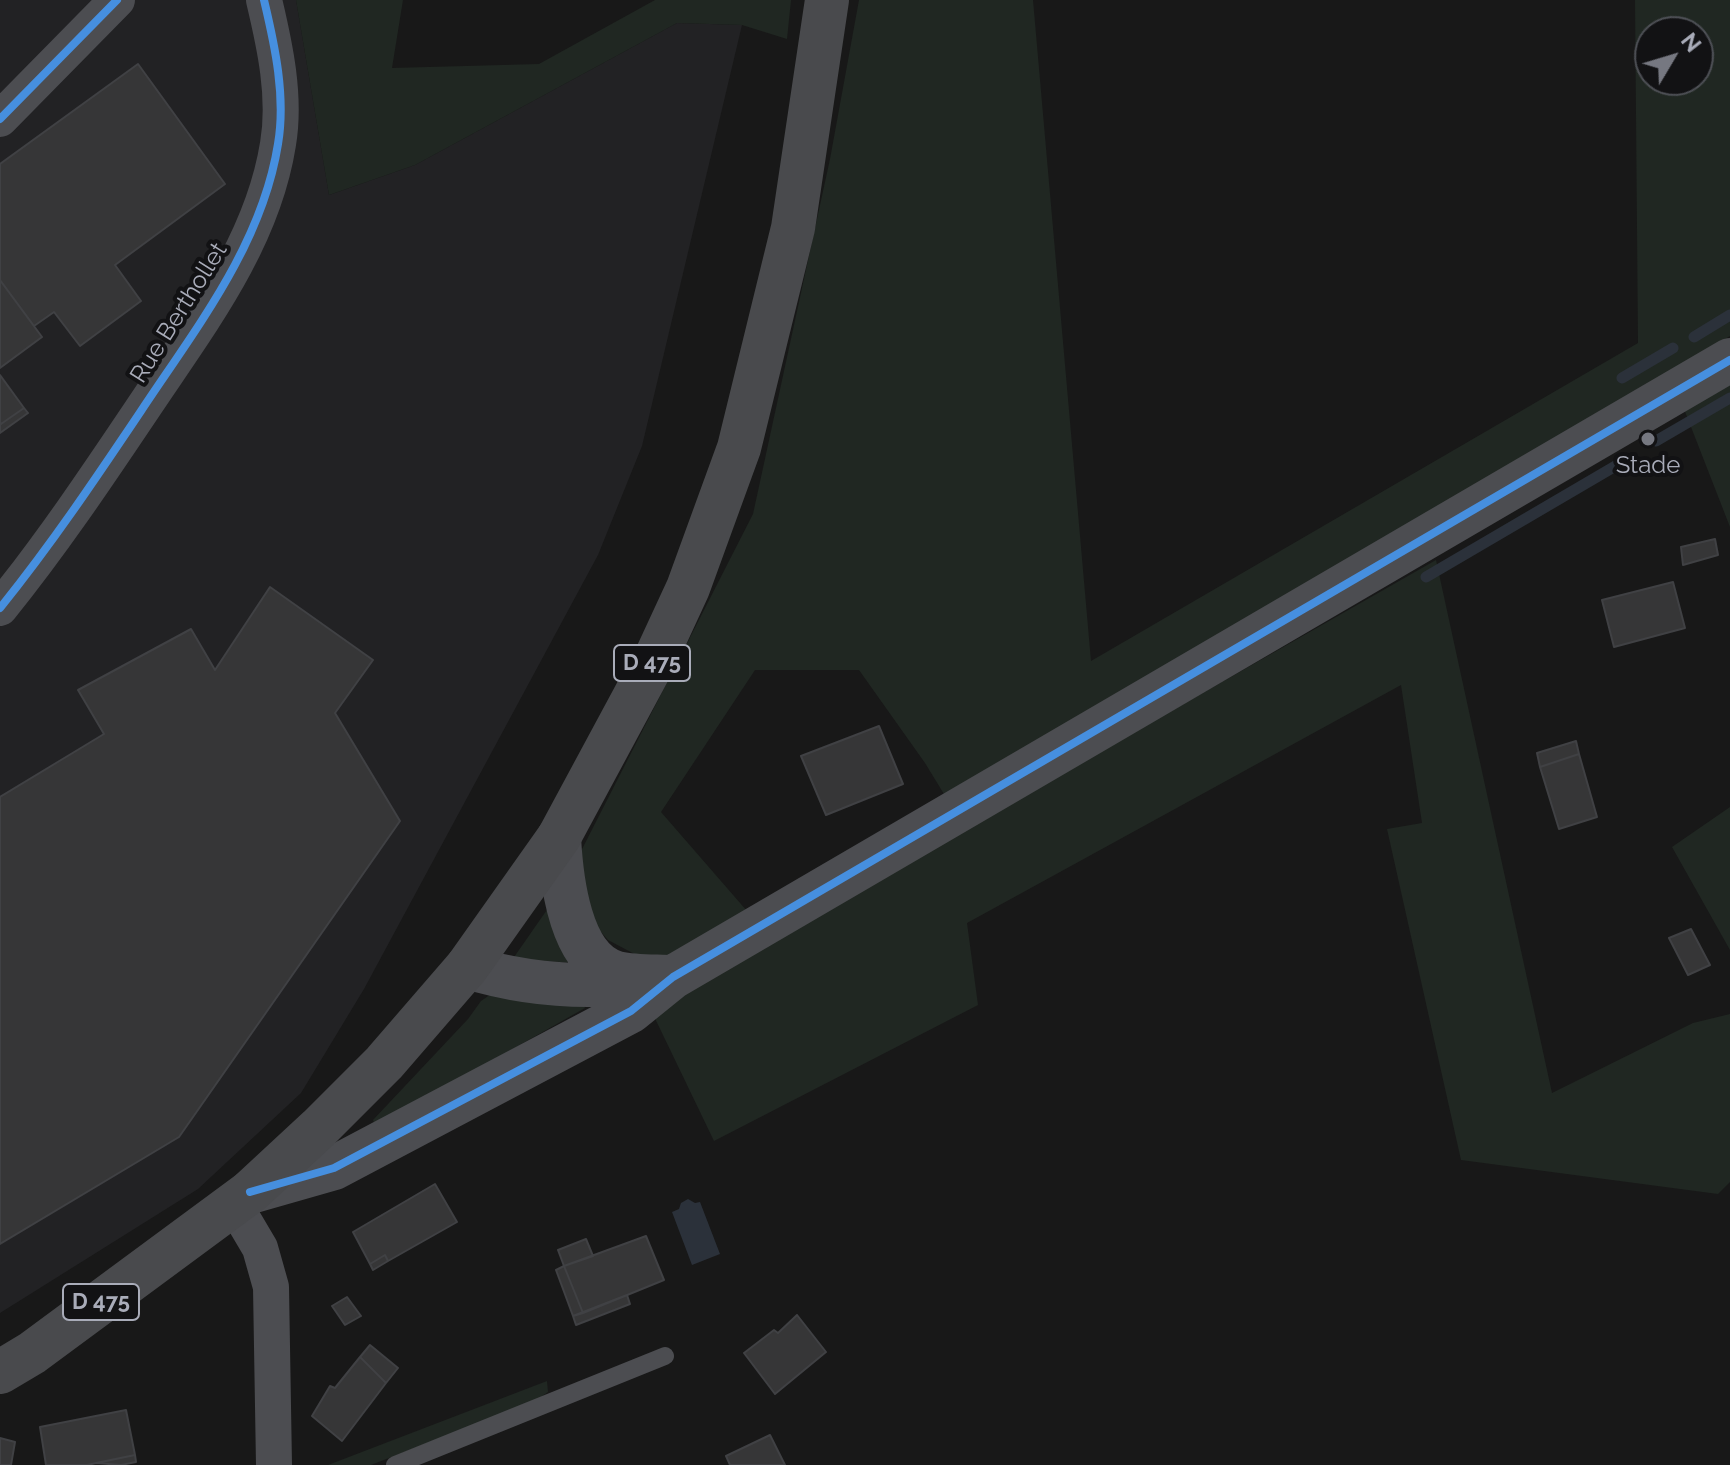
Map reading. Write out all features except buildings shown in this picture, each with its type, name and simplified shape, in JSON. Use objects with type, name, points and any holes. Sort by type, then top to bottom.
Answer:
[{"type":"main road","name":"D 475","points":[[0,1372],[32,1353],[228,1208],[319,1128],[384,1063],[467,967],[559,837],[657,655],[688,588],[739,448],[793,228],[827,0]]},
{"type":"street","points":[[0,119],[117,0]]},
{"type":"street","name":"Rue Berthollet","points":[[0,608],[77,505],[200,324],[230,276],[254,228],[279,143],[278,69],[264,0]]},
{"type":"street","points":[[274,1465],[271,1287],[260,1248],[228,1208],[334,1168],[631,1011],[673,977],[1730,360]]},
{"type":"street","points":[[559,837],[561,878],[567,904],[583,943],[594,958],[615,973],[673,977]]},
{"type":"street","points":[[467,967],[493,975],[568,986],[606,986],[673,977]]},
{"type":"lane","points":[[395,1465],[665,1356]]},
{"type":"shaded area","points":[[0,0],[296,0],[329,195],[415,165],[677,23],[742,25],[642,446],[598,555],[364,989],[301,1093],[198,1189],[0,1313]]},
{"type":"shaded area","points":[[296,0],[403,0],[392,68],[539,64],[655,0],[791,0],[787,39],[742,25],[677,23],[415,165],[329,195]]},
{"type":"shaded area","points":[[859,0],[1033,0],[1091,661],[1638,343],[1636,96],[1714,96],[1714,16],[1635,16],[1635,0],[1730,0],[1730,336],[947,799],[859,670],[755,670],[661,812],[747,911],[720,929],[656,961],[642,958],[608,940],[592,922],[578,857],[753,514],[830,159]]},
{"type":"shaded area","points":[[1730,384],[1730,527],[1684,409]]},
{"type":"shaded area","points":[[1436,560],[1552,1093],[1693,1023],[1730,1014],[1730,1182],[1718,1194],[1461,1160],[1387,829],[1422,823],[1401,685],[967,923],[978,1005],[714,1141],[650,1008]]},
{"type":"shaded area","points":[[1730,807],[1730,950],[1672,847]]},
{"type":"shaded area","points":[[551,904],[584,963],[512,960]]},
{"type":"shaded area","points":[[494,992],[581,998],[585,1008],[375,1127],[373,1120],[468,1019],[481,1001]]},
{"type":"shaded area","points":[[688,1199],[700,1202],[720,1254],[692,1265],[672,1212]]},
{"type":"shaded area","points":[[547,1381],[548,1392],[535,1401],[371,1465],[328,1465]]},
{"type":"waterway","points":[[1694,337],[1730,315]]},
{"type":"waterway","points":[[1622,378],[1673,348]]},
{"type":"waterway","points":[[1656,441],[1730,398]]},
{"type":"waterway","points":[[1426,577],[1624,461]]},
{"type":"cycle path","points":[[0,119],[117,0]]},
{"type":"cycle path","points":[[0,608],[73,511],[204,317],[258,217],[278,144],[281,108],[275,53],[264,0]]},
{"type":"cycle path","points":[[250,1192],[334,1168],[631,1011],[673,977],[1730,360]]},
{"type":"place","name":"Stade","points":[[1648,439]]}]
